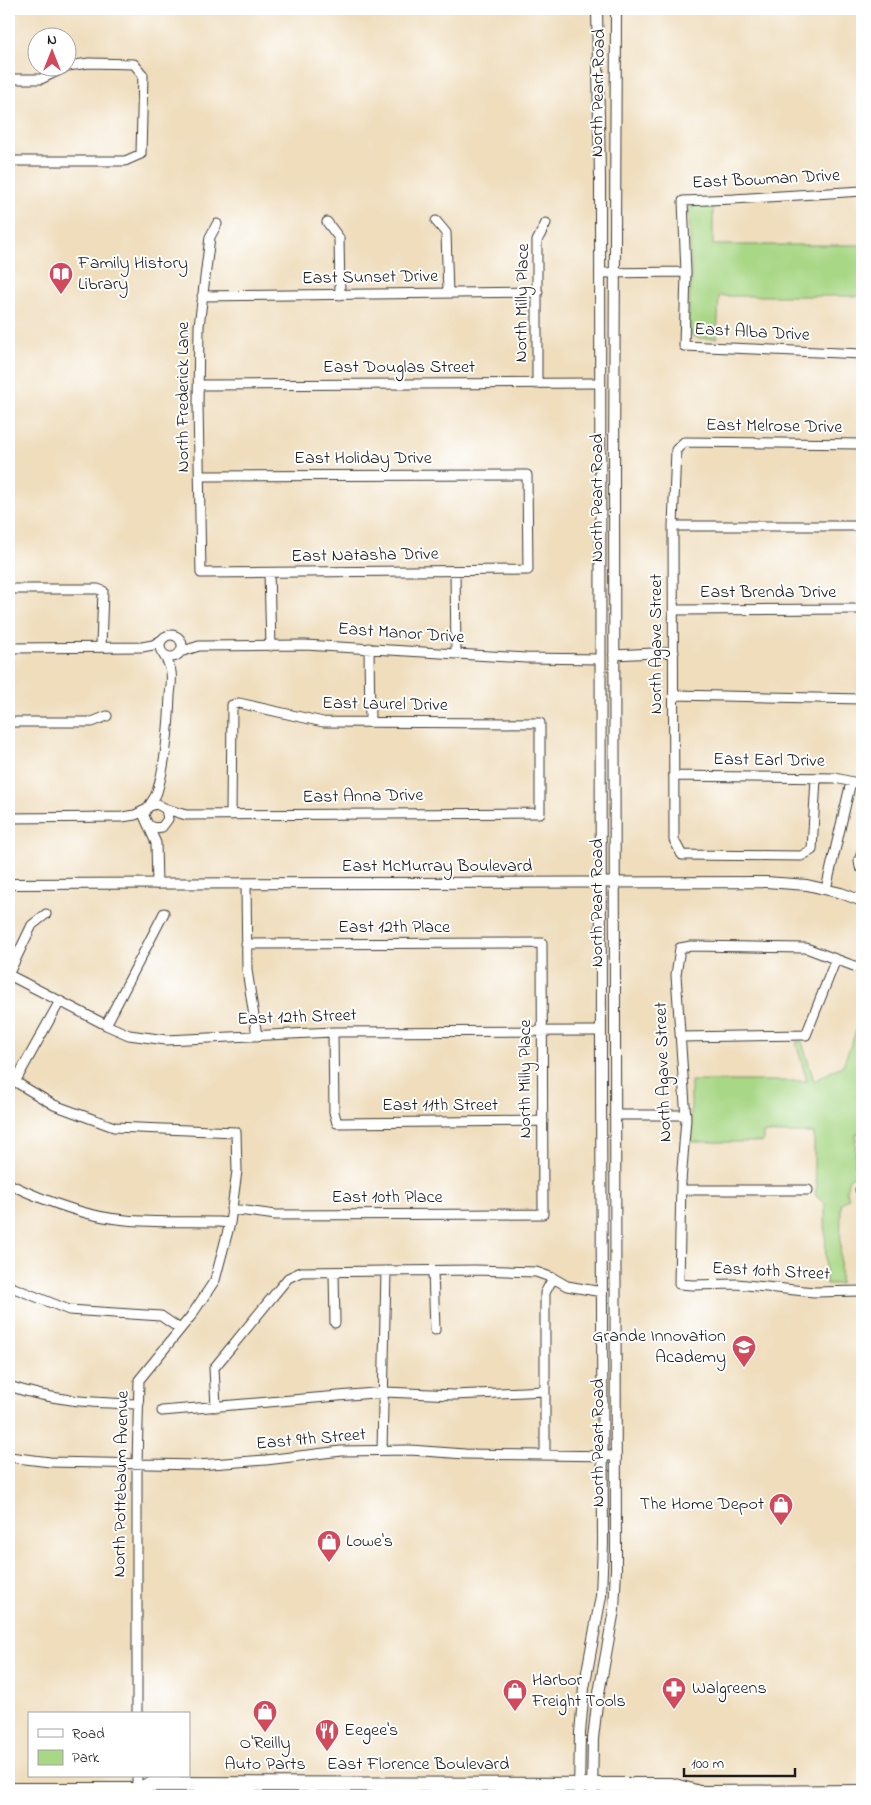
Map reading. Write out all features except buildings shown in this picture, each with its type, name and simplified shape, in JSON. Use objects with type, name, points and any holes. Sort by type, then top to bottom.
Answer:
[{"type":"main road","name":"East Florence Boulevard","points":[[9,1790],[137,1788],[151,1784],[294,1784],[585,1791],[671,1785],[699,1793]]},
{"type":"main road","points":[[216,1796],[230,1790],[292,1791],[294,1784]]},
{"type":"main road","name":"East Florence Boulevard","points":[[137,1788],[150,1796]]},
{"type":"main road","name":"East Florence Boulevard","points":[[675,1796],[699,1793],[808,1794],[862,1792]]},
{"type":"street","name":"North Peart Road","points":[[585,1791],[580,1733],[584,1688],[601,1596],[603,1544],[600,177],[597,9]]},
{"type":"street","name":"North Peart Road","points":[[585,1791],[597,1704],[614,1610],[616,1456],[614,273],[616,9]]},
{"type":"street","points":[[9,161],[125,161],[141,154],[142,75],[134,64],[89,63],[78,65]]},
{"type":"street","points":[[9,79],[43,78]]},
{"type":"street","name":"East Bowman Drive","points":[[686,272],[683,201],[734,200],[862,191]]},
{"type":"street","points":[[436,221],[446,233],[448,293]]},
{"type":"street","points":[[327,222],[339,238],[340,295]]},
{"type":"street","name":"North Milly Place","points":[[537,384],[537,241],[546,223]]},
{"type":"street","name":"North Frederick Lane","points":[[202,573],[199,326],[210,237],[217,224]]},
{"type":"street","points":[[600,273],[686,272]]},
{"type":"street","name":"East Alba Drive","points":[[686,272],[684,346],[862,354]]},
{"type":"street","name":"East Sunset Drive","points":[[202,296],[538,292]]},
{"type":"street","name":"East Douglas Street","points":[[199,385],[599,383]]},
{"type":"street","name":"East Melrose Drive","points":[[684,442],[862,444]]},
{"type":"street","name":"North Agave Street","points":[[684,442],[676,450],[673,526],[674,840],[682,855],[801,856],[812,850],[816,778]]},
{"type":"street","name":"East Holiday Drive","points":[[200,476],[527,475],[528,570]]},
{"type":"street","points":[[673,526],[862,526]]},
{"type":"street","name":"East Natasha Drive","points":[[202,573],[528,570]]},
{"type":"street","points":[[455,571],[456,654]]},
{"type":"street","points":[[269,573],[271,646]]},
{"type":"street","points":[[9,589],[98,589],[103,592],[101,646]]},
{"type":"street","name":"East Brenda Drive","points":[[674,610],[862,609]]},
{"type":"street","points":[[9,648],[142,647],[153,645],[172,635],[178,638],[181,643],[180,652],[171,673]]},
{"type":"street","name":"East Manor Drive","points":[[178,638],[199,646]]},
{"type":"street","points":[[157,884],[156,843],[144,816],[158,788],[170,707],[171,673],[160,645],[163,639]]},
{"type":"street","name":"East Manor Drive","points":[[180,652],[199,646],[305,645],[526,658],[600,659]]},
{"type":"street","points":[[142,647],[170,657],[177,656],[180,652]]},
{"type":"street","points":[[369,648],[370,722]]},
{"type":"street","points":[[614,655],[674,652]]},
{"type":"street","points":[[674,695],[862,698]]},
{"type":"street","name":"East Laurel Drive","points":[[232,815],[232,705],[239,703],[323,722],[540,723],[540,813]]},
{"type":"street","points":[[9,722],[92,722],[107,716]]},
{"type":"street","name":"East Earl Drive","points":[[674,776],[835,778],[862,784]]},
{"type":"street","points":[[826,889],[851,782]]},
{"type":"street","points":[[156,843],[168,816],[158,788]]},
{"type":"street","points":[[9,818],[122,817],[135,815],[157,804],[165,808]]},
{"type":"street","name":"East Anna Drive","points":[[165,808],[186,815],[540,813]]},
{"type":"street","name":"East Anna Drive","points":[[166,824],[186,815]]},
{"type":"street","points":[[122,817],[158,828],[166,824]]},
{"type":"street","points":[[861,867],[859,861],[862,852]]},
{"type":"street","name":"East McMurray Boulevard","points":[[9,884],[766,882],[806,884],[862,901]]},
{"type":"street","points":[[246,884],[246,970],[257,1036]]},
{"type":"street","points":[[106,1025],[164,913]]},
{"type":"street","points":[[9,974],[32,925],[46,914]]},
{"type":"street","name":"East 12th Place","points":[[246,944],[542,944]]},
{"type":"street","name":"North Milly Place","points":[[542,944],[543,1214]]},
{"type":"street","name":"North Agave Street","points":[[679,1284],[681,1190],[686,1114],[676,975],[680,948],[691,946],[806,948],[836,959]]},
{"type":"street","points":[[681,1037],[806,1035],[836,959],[862,969]]},
{"type":"street","name":"East 12th Street","points":[[9,974],[106,1025],[129,1035],[166,1040],[333,1032],[601,1031]]},
{"type":"street","points":[[12,1080],[60,1001]]},
{"type":"street","name":"East 11th Street","points":[[333,1032],[334,1112],[337,1123],[543,1122]]},
{"type":"street","name":"North Pottebaum Avenue","points":[[12,1080],[54,1106],[114,1127],[236,1132],[238,1170],[230,1223],[215,1280],[180,1329],[139,1380],[137,1712]]},
{"type":"street","points":[[615,1115],[686,1114]]},
{"type":"street","points":[[9,1184],[39,1198],[82,1212],[126,1220],[230,1223]]},
{"type":"street","points":[[681,1190],[808,1190]]},
{"type":"street","name":"East 10th Place","points":[[232,1209],[276,1215],[543,1214]]},
{"type":"street","points":[[382,1450],[386,1271]]},
{"type":"street","points":[[433,1271],[435,1330]]},
{"type":"street","points":[[216,1407],[214,1368],[288,1278],[300,1272],[536,1272],[553,1278],[567,1286],[602,1292]]},
{"type":"street","points":[[334,1272],[335,1323]]},
{"type":"street","points":[[545,1455],[545,1293],[553,1278]]},
{"type":"street","name":"East 10th Street","points":[[679,1284],[737,1284],[814,1292],[862,1292]]},
{"type":"street","points":[[9,1286],[69,1310],[161,1316],[180,1329]]},
{"type":"street","points":[[9,1386],[35,1395],[92,1403],[139,1404]]},
{"type":"street","points":[[162,1411],[382,1392],[454,1395],[545,1391]]},
{"type":"street","name":"East 9th Street","points":[[9,1457],[50,1462],[198,1465],[266,1460],[341,1451],[382,1450],[465,1454],[616,1456]]},
{"type":"green space","points":[[694,203],[713,204],[713,245],[862,245],[862,296],[719,296],[717,338],[693,336],[688,331],[691,271],[689,210]]},
{"type":"green space","points":[[862,1016],[862,1134],[856,1134],[855,1164],[858,1173],[849,1179],[846,1191],[849,1198],[841,1203],[840,1284],[826,1284],[825,1204],[815,1195],[817,1185],[814,1170],[814,1133],[763,1133],[763,1142],[691,1142],[691,1081],[807,1081],[796,1042],[802,1042],[814,1081],[843,1065]]},
{"type":"place","name":"Family History Library","points":[[61,295]]},
{"type":"place","name":"Grande Innovation Academy","points":[[744,1368]]},
{"type":"place","name":"The Home Depot","points":[[781,1526]]},
{"type":"place","name":"Lowe's","points":[[329,1563]]},
{"type":"place","name":"Walgreens","points":[[674,1710]]},
{"type":"place","name":"Harbor Freight Tools","points":[[515,1712]]},
{"type":"place","name":"O'Reilly Auto Parts","points":[[265,1733]]},
{"type":"place","name":"Eegee's","points":[[327,1752]]}]
